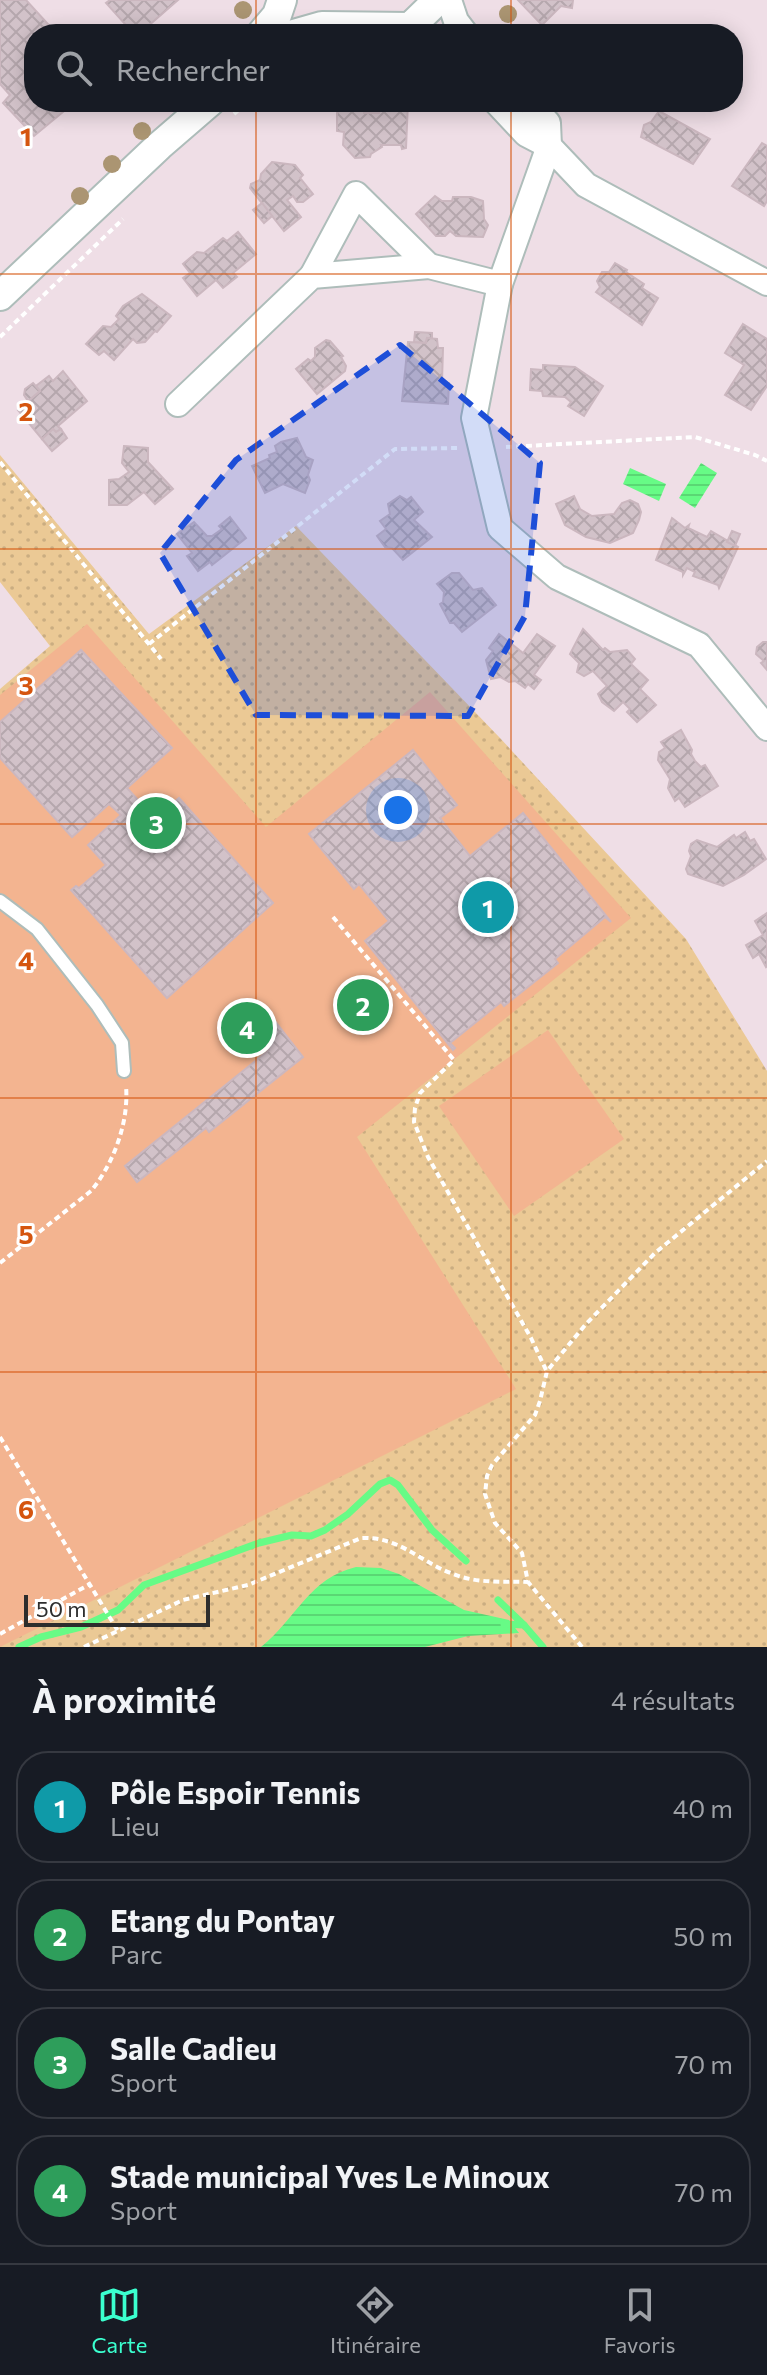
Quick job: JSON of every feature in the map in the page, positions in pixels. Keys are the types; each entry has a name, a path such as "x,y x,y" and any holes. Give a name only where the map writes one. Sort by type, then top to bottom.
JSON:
{"street":[{"path":"269,24 277,15 282,0"},
{"path":"298,0 320,24"},
{"path":"422,24 438,0"},
{"path":"449,0 458,24"},
{"path":"159,146 188,112"},
{"path":"0,296 198,112"},
{"path":"505,112 526,134 549,146 586,185 766,280"},
{"path":"538,112 548,123 549,146 500,284 474,418 500,528 557,577 699,645 767,728"},
{"path":"178,404 312,276 356,194 429,266"},
{"path":"312,276 429,266 500,284"}],"lane":[{"path":"0,901 37,929 97,1005 122,1043 124,1071"}],"path":[{"path":"149,644 395,449 481,448 695,437 767,461"},
{"path":"0,462 161,659"},
{"path":"333,917 454,1060 420,1093 414,1122 428,1157 547,1371"},
{"path":"0,1263 91,1191 103,1176 114,1153 127,1103 124,1071"},
{"path":"582,1647 528,1582 522,1553 495,1523 485,1486 492,1465 535,1415 547,1371 586,1324 655,1253 767,1161"},
{"path":"0,1437 118,1631"},
{"path":"84,1647 183,1600 248,1585 361,1538 378,1537 400,1544 435,1566 477,1581 528,1582"},
{"path":"0,1634 90,1584"}],"highlighted area":[{"path":"400,345 540,463 525,616 468,716 256,715 160,553 236,460"}],"shaded area":[{"path":"0,455 149,634 296,526 500,738 686,939 767,1071 767,1647 0,1647 0,689 50,646 0,582"},
{"path":"701,463 717,473 695,508 679,498"},
{"path":"630,468 666,484 659,501 623,484"},
{"path":"87,624 266,827 430,692 631,918 357,1137 516,1389 0,1647 0,695"},
{"path":"548,1030 624,1139 514,1216 439,1106"},
{"path":"356,1567 381,1568 399,1574 464,1610 509,1620 519,1633 468,1636 425,1647 261,1647 326,1580"}],"building":[{"path":"0,0 26,0 48,24 24,24 24,112 63,112 34,136 3,103 10,95 0,84"},
{"path":"110,0 178,0 150,24 125,24 106,3"},
{"path":"518,0 573,0 572,8 561,6 541,24"},
{"path":"408,112 406,148 381,145 370,157 355,158 343,145 344,132 337,131 337,113"},
{"path":"661,112 710,139 693,164 641,137 644,125"},
{"path":"762,143 767,146 767,201 764,206 732,186"},
{"path":"272,162 295,165 303,175 300,178 313,194 303,202 297,202 293,196 287,200 301,217 284,231 250,188 251,184 260,180 261,174"},
{"path":"435,196 442,201 452,201 453,197 471,197 483,201 484,219 488,225 483,237 456,236 450,231 445,236 436,236 416,214"},
{"path":"262,203 272,216 264,223 253,210"},
{"path":"238,232 256,254 233,273 237,277 223,288 216,280 197,296 183,278 190,273 183,264 197,252 204,253 223,238 227,241"},
{"path":"615,263 658,298 642,325 596,292 602,272 609,272"},
{"path":"142,294 171,316 157,332 145,342 137,343 133,339 114,360 104,351 99,355 86,344 103,326 111,327 119,319 116,316 123,306"},
{"path":"743,324 767,339 767,386 751,410 725,395 744,365 725,353"},
{"path":"415,332 432,333 432,339 427,338 426,343 414,342"},
{"path":"427,338 437,339 438,348 443,348 442,382 449,383 448,404 402,401 408,342 426,343"},
{"path":"326,340 343,356 346,366 345,371 317,394 296,369 308,359 311,361 315,357 315,348"},
{"path":"543,365 575,367 603,386 584,416 568,406 571,402 565,397 543,396 542,391 530,390 531,369 543,370"},
{"path":"63,371 87,401 58,426 61,429 56,432 53,429 42,439 18,410 40,391 36,386 49,376 53,381"},
{"path":"33,383 40,391 28,401 24,395 25,389"},
{"path":"53,429 56,432 61,429 67,438 52,451 42,439"},
{"path":"297,438 306,457 313,460 305,493 283,484 265,493 252,466 270,458 269,455 277,452 275,446 281,442"},
{"path":"124,446 148,448 148,462 173,489 155,504 144,492 127,505 109,505 109,480 119,479 129,472 122,463"},
{"path":"400,496 407,500 411,497 423,512 414,520 432,537 403,560 392,548 385,547 377,536 386,529 380,521 390,514 388,504"},
{"path":"574,496 580,509 592,516 614,514 622,503 630,500 638,504 641,512 633,533 610,543 586,537 565,525 556,504"},
{"path":"230,517 246,538 212,565 210,562 198,571 187,556 192,553 177,534 194,522 207,536 212,536 222,529 219,526"},
{"path":"672,518 685,528 689,525 688,528 707,537 711,531 738,547 719,588 693,576 695,572 687,568 683,575 683,572 656,560"},
{"path":"732,531 740,534 735,546 727,542"},
{"path":"452,573 459,573 473,590 482,588 496,605 462,632 450,623 440,604 444,592 437,584"},
{"path":"583,629 603,650 627,650 635,659 631,664 648,680 640,689 656,705 637,722 627,712 630,709 623,702 614,711 602,702 598,694 607,686 593,671 584,676 577,672 579,663 570,654"},
{"path":"499,634 523,653 537,634 555,646 534,675 541,680 534,689 528,684 525,688 500,677 491,679 486,660 493,651 489,648"},
{"path":"767,642 767,670 761,663 764,661 756,654 757,647"},
{"path":"81,650 172,748 127,788 148,811 153,808 160,815 179,798 273,903 167,998 71,890 76,886 79,888 106,865 88,845 121,815 109,804 72,837 0,758 0,722"},
{"path":"681,730 695,761 701,767 705,765 718,786 685,807 679,798 675,801 668,788 670,779 658,760 659,752 665,748 661,742"},
{"path":"413,750 457,805 440,818 470,856 523,813 611,922 605,917 555,959 558,963 504,1006 501,1002 450,1043 455,1048 453,1050 365,941 389,921 359,884 354,889 309,834"},
{"path":"745,832 750,841 754,839 766,859 723,886 688,874 686,869 691,844 697,840 717,847 734,835 736,838"},
{"path":"767,913 766,967 759,954 753,958 746,945 763,935 755,921"},
{"path":"267,1011 303,1057 209,1132 206,1128 137,1182 125,1166 269,1050 249,1024"}],"waterway":[{"path":"19,1647 41,1637 81,1627 118,1610 144,1585 259,1543 292,1535 311,1536 325,1530 348,1514 380,1484 390,1480 398,1485 432,1530 466,1561"},
{"path":"498,1600 524,1625"},
{"path":"504,1624 524,1625 543,1647"}],"place":[{"name":"Salle Cadieu","path":"156,823"},
{"name":"Pôle Espoir Tennis","path":"488,907"},
{"name":"Etang du Pontay","path":"363,1005"},
{"name":"Stade municipal Yves Le Minoux","path":"247,1028"}]}
